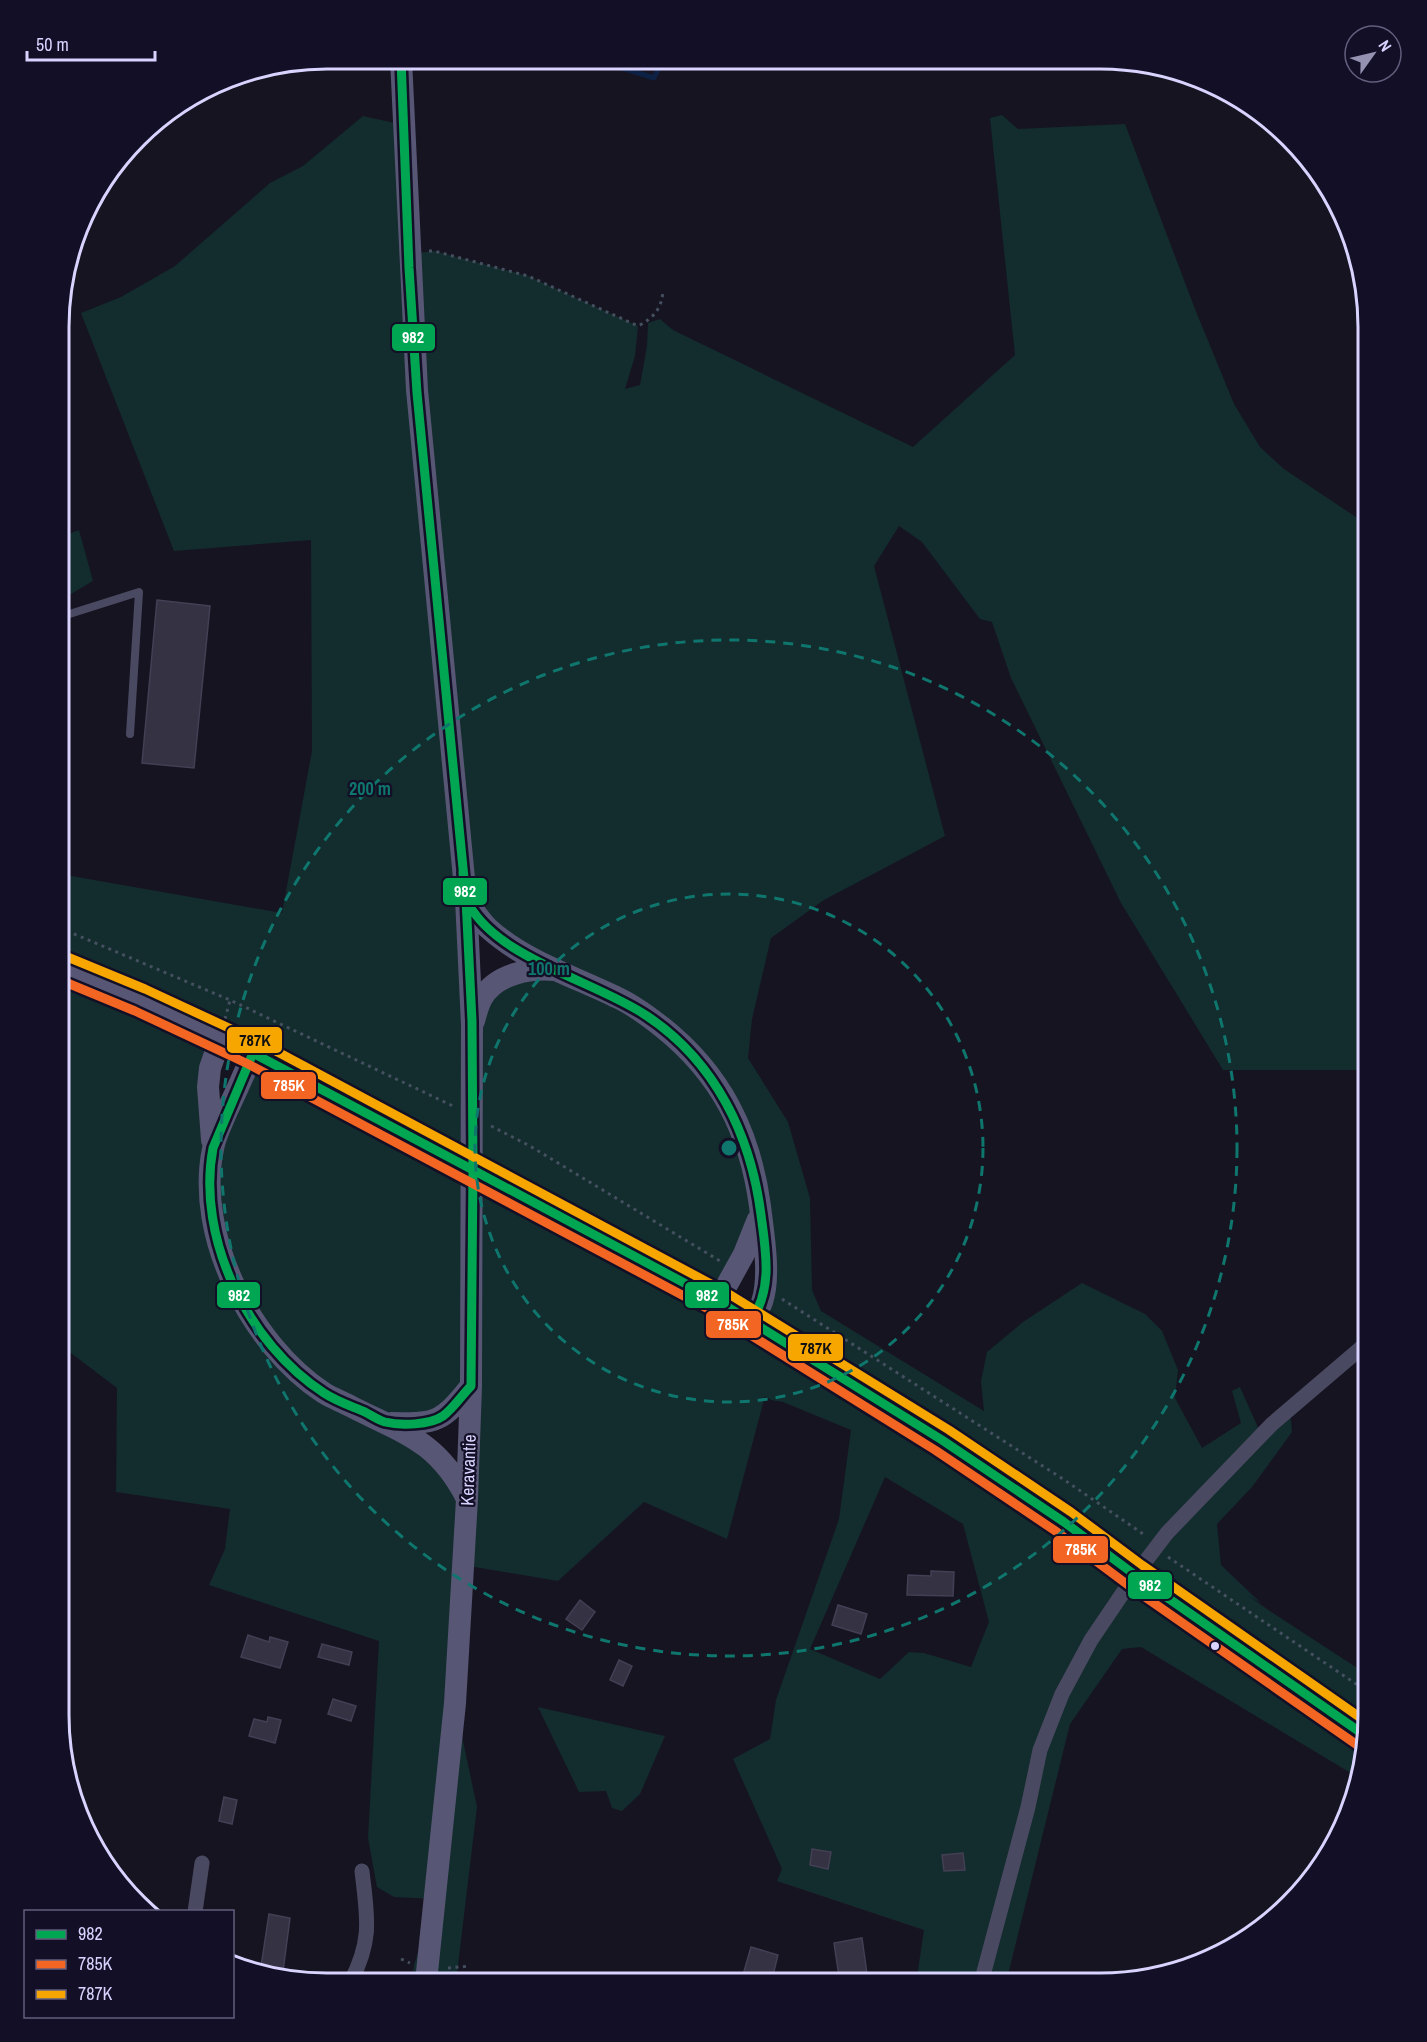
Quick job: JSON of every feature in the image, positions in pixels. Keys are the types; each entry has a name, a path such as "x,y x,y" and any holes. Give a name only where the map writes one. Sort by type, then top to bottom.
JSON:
{"main road":[{"name":"Keravantie","path":"401,69 417,390 466,898 472,1025 471,1386 467,1499 455,1703 427,1973"},
{"path":"466,898 488,927 537,961 619,998 648,1016 696,1057 717,1084 736,1116 748,1149 757,1185 765,1273 762,1302 751,1321"},
{"path":"472,1025 482,997 501,980 519,972 539,969 559,971"},
{"path":"69,971 140,1000 253,1053 718,1301 942,1440 1064,1522 1135,1575 1357,1730"},
{"path":"213,1148 208,1087 210,1068 221,1037"},
{"path":"253,1053 213,1148 210,1164 211,1207 219,1246 234,1288 260,1332 293,1368 324,1393 410,1435 430,1449 449,1468 467,1499"},
{"path":"718,1301 752,1238 760,1210"},
{"path":"385,1422 424,1424 443,1416 471,1386"}],"street":[{"path":"984,1973 1028,1807 1040,1750 1062,1694 1091,1640 1167,1533 1272,1424 1358,1351"},
{"path":"195,1910 202,1863"},
{"path":"355,1973 368,1932 362,1871"}],"lane":[{"path":"69,614 139,592 130,734"}],"path":[{"path":"409,254 434,251 528,276 638,326 650,320 663,303 663,290"},
{"path":"69,932 230,1000 439,1099"},
{"path":"530,1146 722,1263"},
{"path":"775,1294 1053,1473 1144,1535"},
{"path":"1168,1557 1358,1685"}],"green space":[{"path":"1002,115 1018,129 1125,124 1195,309 1234,404 1260,447 1284,469 1358,518 1358,1070 1223,1070 1121,903 1011,678 992,622 980,619 922,542 899,526 874,566 945,836 824,900 771,938 752,1019 748,1058 788,1122 810,1198 812,1290 821,1311 984,1411 981,1381 987,1352 1023,1322 1082,1283 1145,1314 1162,1331 1178,1370 1175,1398 1202,1448 1241,1423 1232,1391 1240,1387 1260,1432 1290,1409 1292,1432 1252,1487 1217,1524 1221,1565 1261,1603 1249,1596 1358,1668 1356,1749 1351,1773 1141,1647 1122,1649 1070,1724 1008,1973 918,1973 924,1930 777,1881 782,1869 733,1759 770,1739 776,1700 839,1519 851,1430 765,1396 727,1539 644,1502 558,1581 463,1565 455,1703 477,1807 457,1973 413,1973 435,1899 394,1897 377,1887 368,1838 379,1641 209,1585 225,1549 230,1509 116,1492 117,1388 69,1352 69,876 282,913 312,751 311,540 174,551 81,313 121,297 175,266 270,183 303,166 363,116 404,125 409,254 434,251 528,276 638,326 635,356 625,389 640,385 647,346 648,323 660,319 673,330 913,447 1015,355 990,118","holes":["467,900 539,969 482,997","221,1038 253,1053 211,1130","762,1212 751,1321 718,1300","471,1387 466,1497 387,1423 455,1406","885,1477 963,1524 989,1622 971,1667 924,1653 909,1652 880,1679 810,1649"]},
{"path":"79,530 93,581 69,595 69,534"},
{"path":"538,1707 665,1736 640,1794 622,1811 612,1808 606,1791 579,1792"}],"building":[{"path":"157,600 210,606 194,768 142,763"},
{"path":"931,1571 954,1572 953,1596 907,1595 908,1575 931,1576"},
{"path":"580,1600 595,1612 582,1630 566,1619"},
{"path":"838,1605 867,1614 861,1634 832,1625"},
{"path":"248,1635 269,1642 270,1637 288,1642 280,1668 241,1657"},
{"path":"322,1644 352,1652 349,1665 318,1657"},
{"path":"619,1660 632,1666 623,1686 610,1680"},
{"path":"333,1699 356,1706 351,1721 328,1714"},
{"path":"268,1717 281,1720 275,1743 249,1736 254,1719 267,1722"},
{"path":"224,1797 237,1800 232,1824 219,1821"},
{"path":"812,1849 831,1852 828,1869 810,1865"},
{"path":"963,1853 965,1870 944,1871 942,1855"},
{"path":"269,1914 290,1918 283,1969 261,1964"},
{"path":"862,1938 867,1973 838,1973 834,1943"},
{"path":"751,1947 778,1955 774,1973 744,1973"}],"waterway":[{"path":"626,69 654,78 658,69"}],"transit line":[{"name":"982","path":"401,69 409,268 417,393 466,899 472,1021 473,1170"},
{"name":"982","path":"463,872 466,899 479,920 498,937 522,953 626,1003 647,1016 693,1055 711,1078 739,1129 749,1157 761,1215 766,1256 765,1283 763,1296 751,1321"},
{"name":"787K","path":"69,958 145,989 259,1042 724,1291 949,1430 1071,1512 1142,1565 1358,1716"},
{"name":"785K","path":"69,984 135,1011 248,1064 712,1311 935,1450 1057,1532 1128,1585 1356,1744"},
{"name":"982","path":"253,1053 473,1170 471,1386 443,1416 415,1424 385,1422 324,1393 297,1372 272,1347 251,1318 234,1286 221,1252 212,1217 210,1182 213,1148 253,1053"},
{"name":"982","path":"473,1170 718,1301 942,1440 1064,1522 1135,1575 1357,1730"}]}
